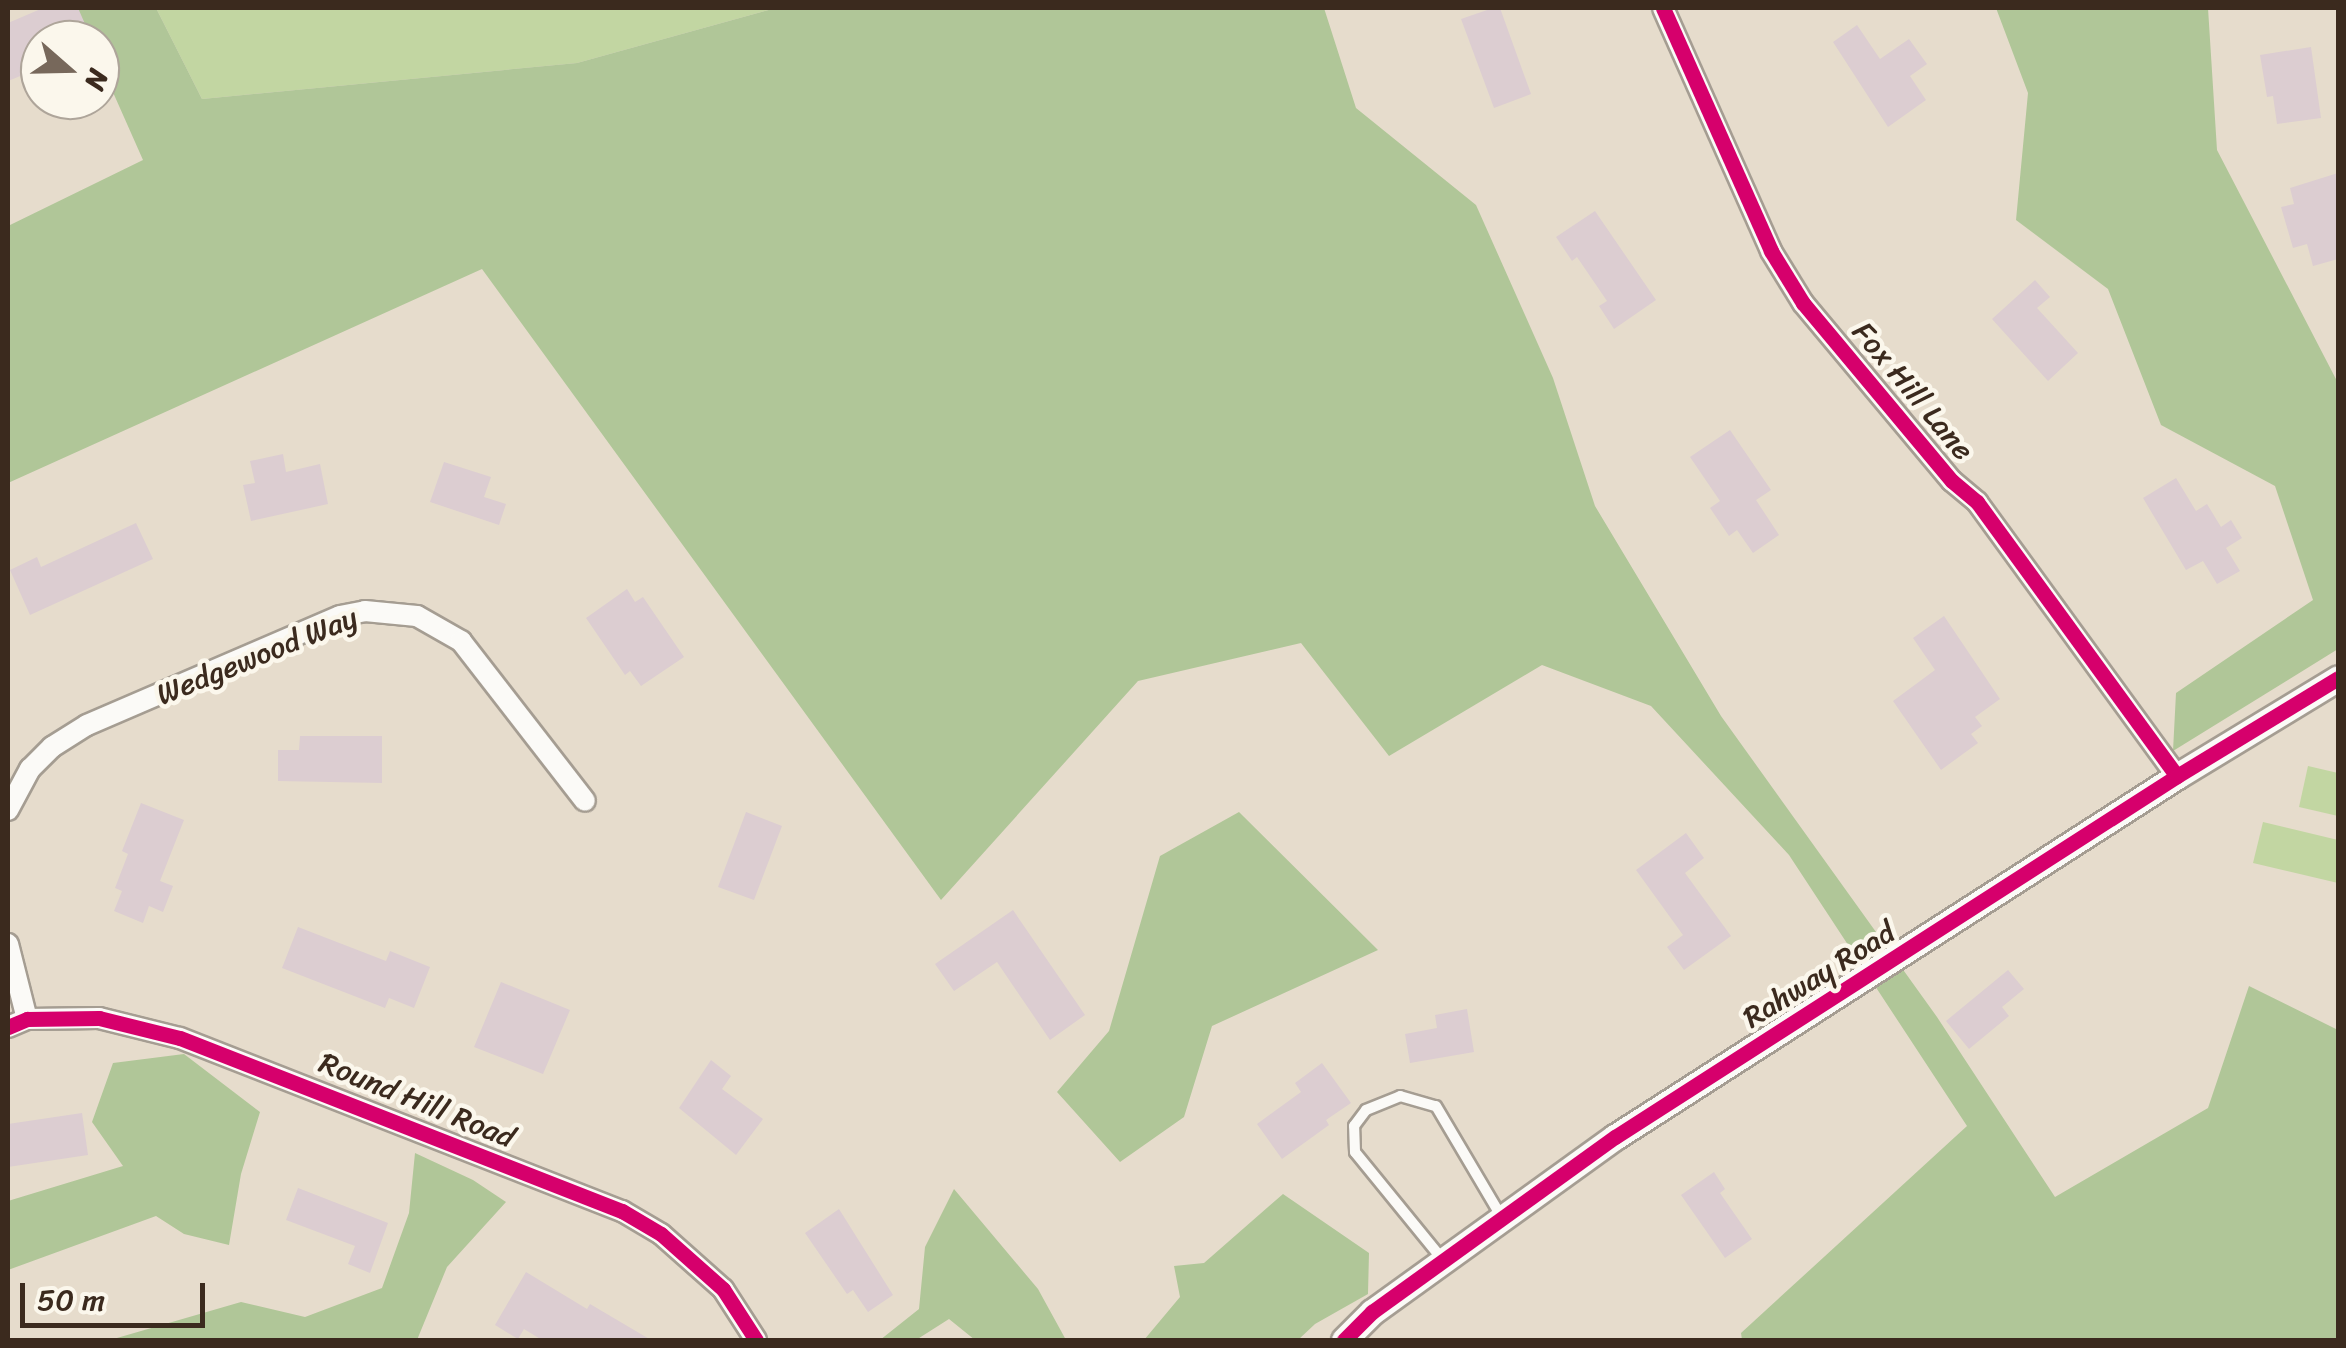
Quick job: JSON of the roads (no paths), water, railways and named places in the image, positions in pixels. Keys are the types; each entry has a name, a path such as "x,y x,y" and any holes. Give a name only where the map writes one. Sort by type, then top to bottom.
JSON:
{"street":[{"name":"Fox Hill Lane","path":"1662,8 1771,252 1803,303 1952,481 1977,502 2177,776"},
{"name":"Wedgewood Way","path":"8,810 30,769 52,747 87,725 340,616 378,610 417,616 462,641 584,800"},
{"name":"Rahway Road","path":"1344,1340 1372,1312 1615,1137 2177,776 2338,678"},
{"path":"8,944 17,1023"},
{"name":"Round Hill Road","path":"17,1023 100,1018 180,1038 622,1211 661,1234 723,1290 756,1340"}],"lane":[{"path":"1444,1261 1356,1155 1354,1126 1366,1110 1400,1096 1436,1106 1502,1218"}]}
